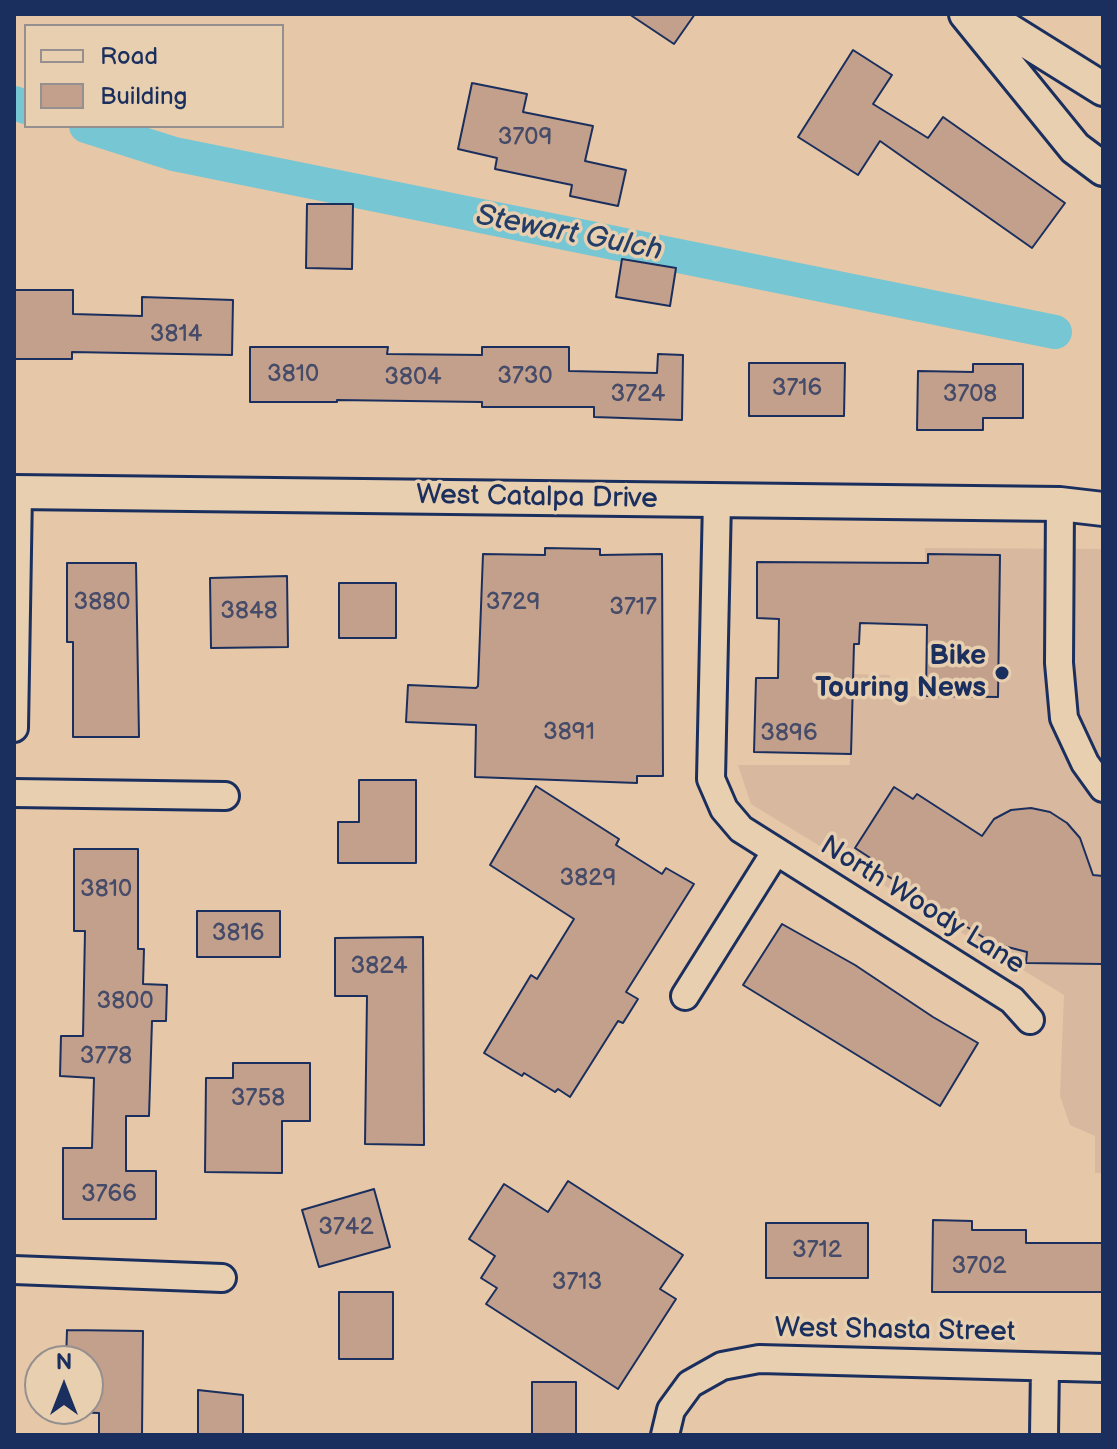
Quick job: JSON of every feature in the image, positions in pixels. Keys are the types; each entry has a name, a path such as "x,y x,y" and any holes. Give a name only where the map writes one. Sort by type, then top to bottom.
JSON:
{"street":[{"path":"968,14 1010,31 1103,89"},
{"path":"968,14 1075,148 1103,169"},
{"name":"West Catalpa Drive","path":"1060,504 1103,490"},
{"path":"14,728 16,492"},
{"name":"West Catalpa Drive","path":"16,492 1060,504 1103,509"},
{"name":"North Woody Lane","path":"717,500 711,779 724,809 741,829 1012,1000 1030,1020"},
{"path":"1060,504 1059,663 1064,718 1085,763 1103,788"},
{"path":"14,793 225,796"},
{"name":"North Woody Lane","path":"685,996 776,851"},
{"path":"14,1270 222,1278"},
{"name":"West Shasta Street","path":"665,1435 671,1410 690,1384 722,1366 759,1359 1103,1368"},
{"path":"1044,1435 1045,1367"}],"shaded area":[{"path":"925,548 1103,549 1103,1173 1095,1173 1095,1136 1070,1125 1060,1096 1064,995 751,804 738,765 850,765 849,674 890,675 890,697 928,696"}],"building":[{"path":"629,14 695,14 674,44"},
{"path":"853,50 892,75 873,104 928,138 943,117 1065,203 1032,248 880,141 858,175 798,137"},
{"path":"472,83 527,94 523,112 593,126 585,161 626,170 618,206 570,196 572,185 495,169 497,158 458,149"},
{"path":"307,204 353,204 352,269 306,268"},
{"path":"622,259 676,268 670,306 616,297"},
{"path":"14,290 73,290 73,314 142,316 142,297 233,300 232,355 72,352 72,359 14,359"},
{"path":"250,347 388,347 387,354 482,355 482,347 569,347 569,371 657,373 658,354 683,355 682,420 594,417 594,407 482,407 482,402 250,402"},
{"path":"749,363 845,363 844,416 749,416"},
{"path":"973,364 1023,364 1023,418 983,418 983,430 917,430 918,371 973,372"},
{"path":"545,548 600,549 600,555 662,554 663,776 637,776 637,783 475,777 476,725 406,722 408,685 478,686 483,554 545,555"},
{"path":"928,554 1000,555 998,697 926,696 927,625 860,623 859,644 854,644 851,754 754,752 756,678 778,678 779,619 757,618 757,562 928,563"},
{"path":"67,563 136,563 139,737 73,737 73,642 67,642"},
{"path":"287,576 288,647 211,648 210,578"},
{"path":"339,583 396,583 396,638 339,638"},
{"path":"359,780 416,780 416,863 338,863 338,822 359,822"},
{"path":"536,786 619,839 616,845 662,874 666,868 694,884 626,992 638,999 623,1023 618,1021 570,1097 558,1089 555,1092 524,1073 522,1076 484,1053 531,975 537,979 574,919 490,865"},
{"path":"894,787 913,799 917,794 982,836 994,819 1011,810 1031,808 1050,812 1067,823 1080,838 1093,875 1103,876 1103,964 1026,963 1027,952 992,943 872,866 875,861 855,848"},
{"path":"74,849 138,849 138,949 144,949 143,984 167,985 166,1021 152,1021 149,1116 126,1116 126,1171 156,1171 156,1219 63,1219 63,1148 92,1148 94,1078 60,1076 61,1036 83,1036 85,931 74,931"},
{"path":"197,911 280,911 280,957 197,957"},
{"path":"782,924 855,965 978,1043 940,1106 743,985"},
{"path":"423,937 424,1145 365,1144 367,996 335,996 335,938"},
{"path":"233,1063 310,1063 310,1121 282,1121 282,1173 205,1172 206,1078 233,1078"},
{"path":"568,1181 683,1255 660,1289 676,1299 618,1389 486,1304 497,1288 481,1278 495,1256 469,1239 504,1184 548,1212"},
{"path":"374,1189 390,1247 319,1267 302,1210"},
{"path":"933,1220 972,1221 972,1230 1026,1230 1026,1243 1103,1243 1103,1292 932,1292"},
{"path":"766,1223 868,1223 868,1278 766,1278"},
{"path":"339,1292 393,1292 393,1359 339,1359"},
{"path":"67,1330 143,1331 142,1435 99,1435 99,1425 104,1425 104,1345 67,1345"},
{"path":"532,1382 576,1382 576,1435 532,1435"},
{"path":"198,1390 243,1395 243,1435 198,1435"}],"waterway":[{"name":"Stewart Gulch","path":"14,103 24,106"},
{"name":"Stewart Gulch","path":"92,128 174,154 1055,332"}],"place":[{"name":"Bike Touring News","path":"1002,673"}]}
